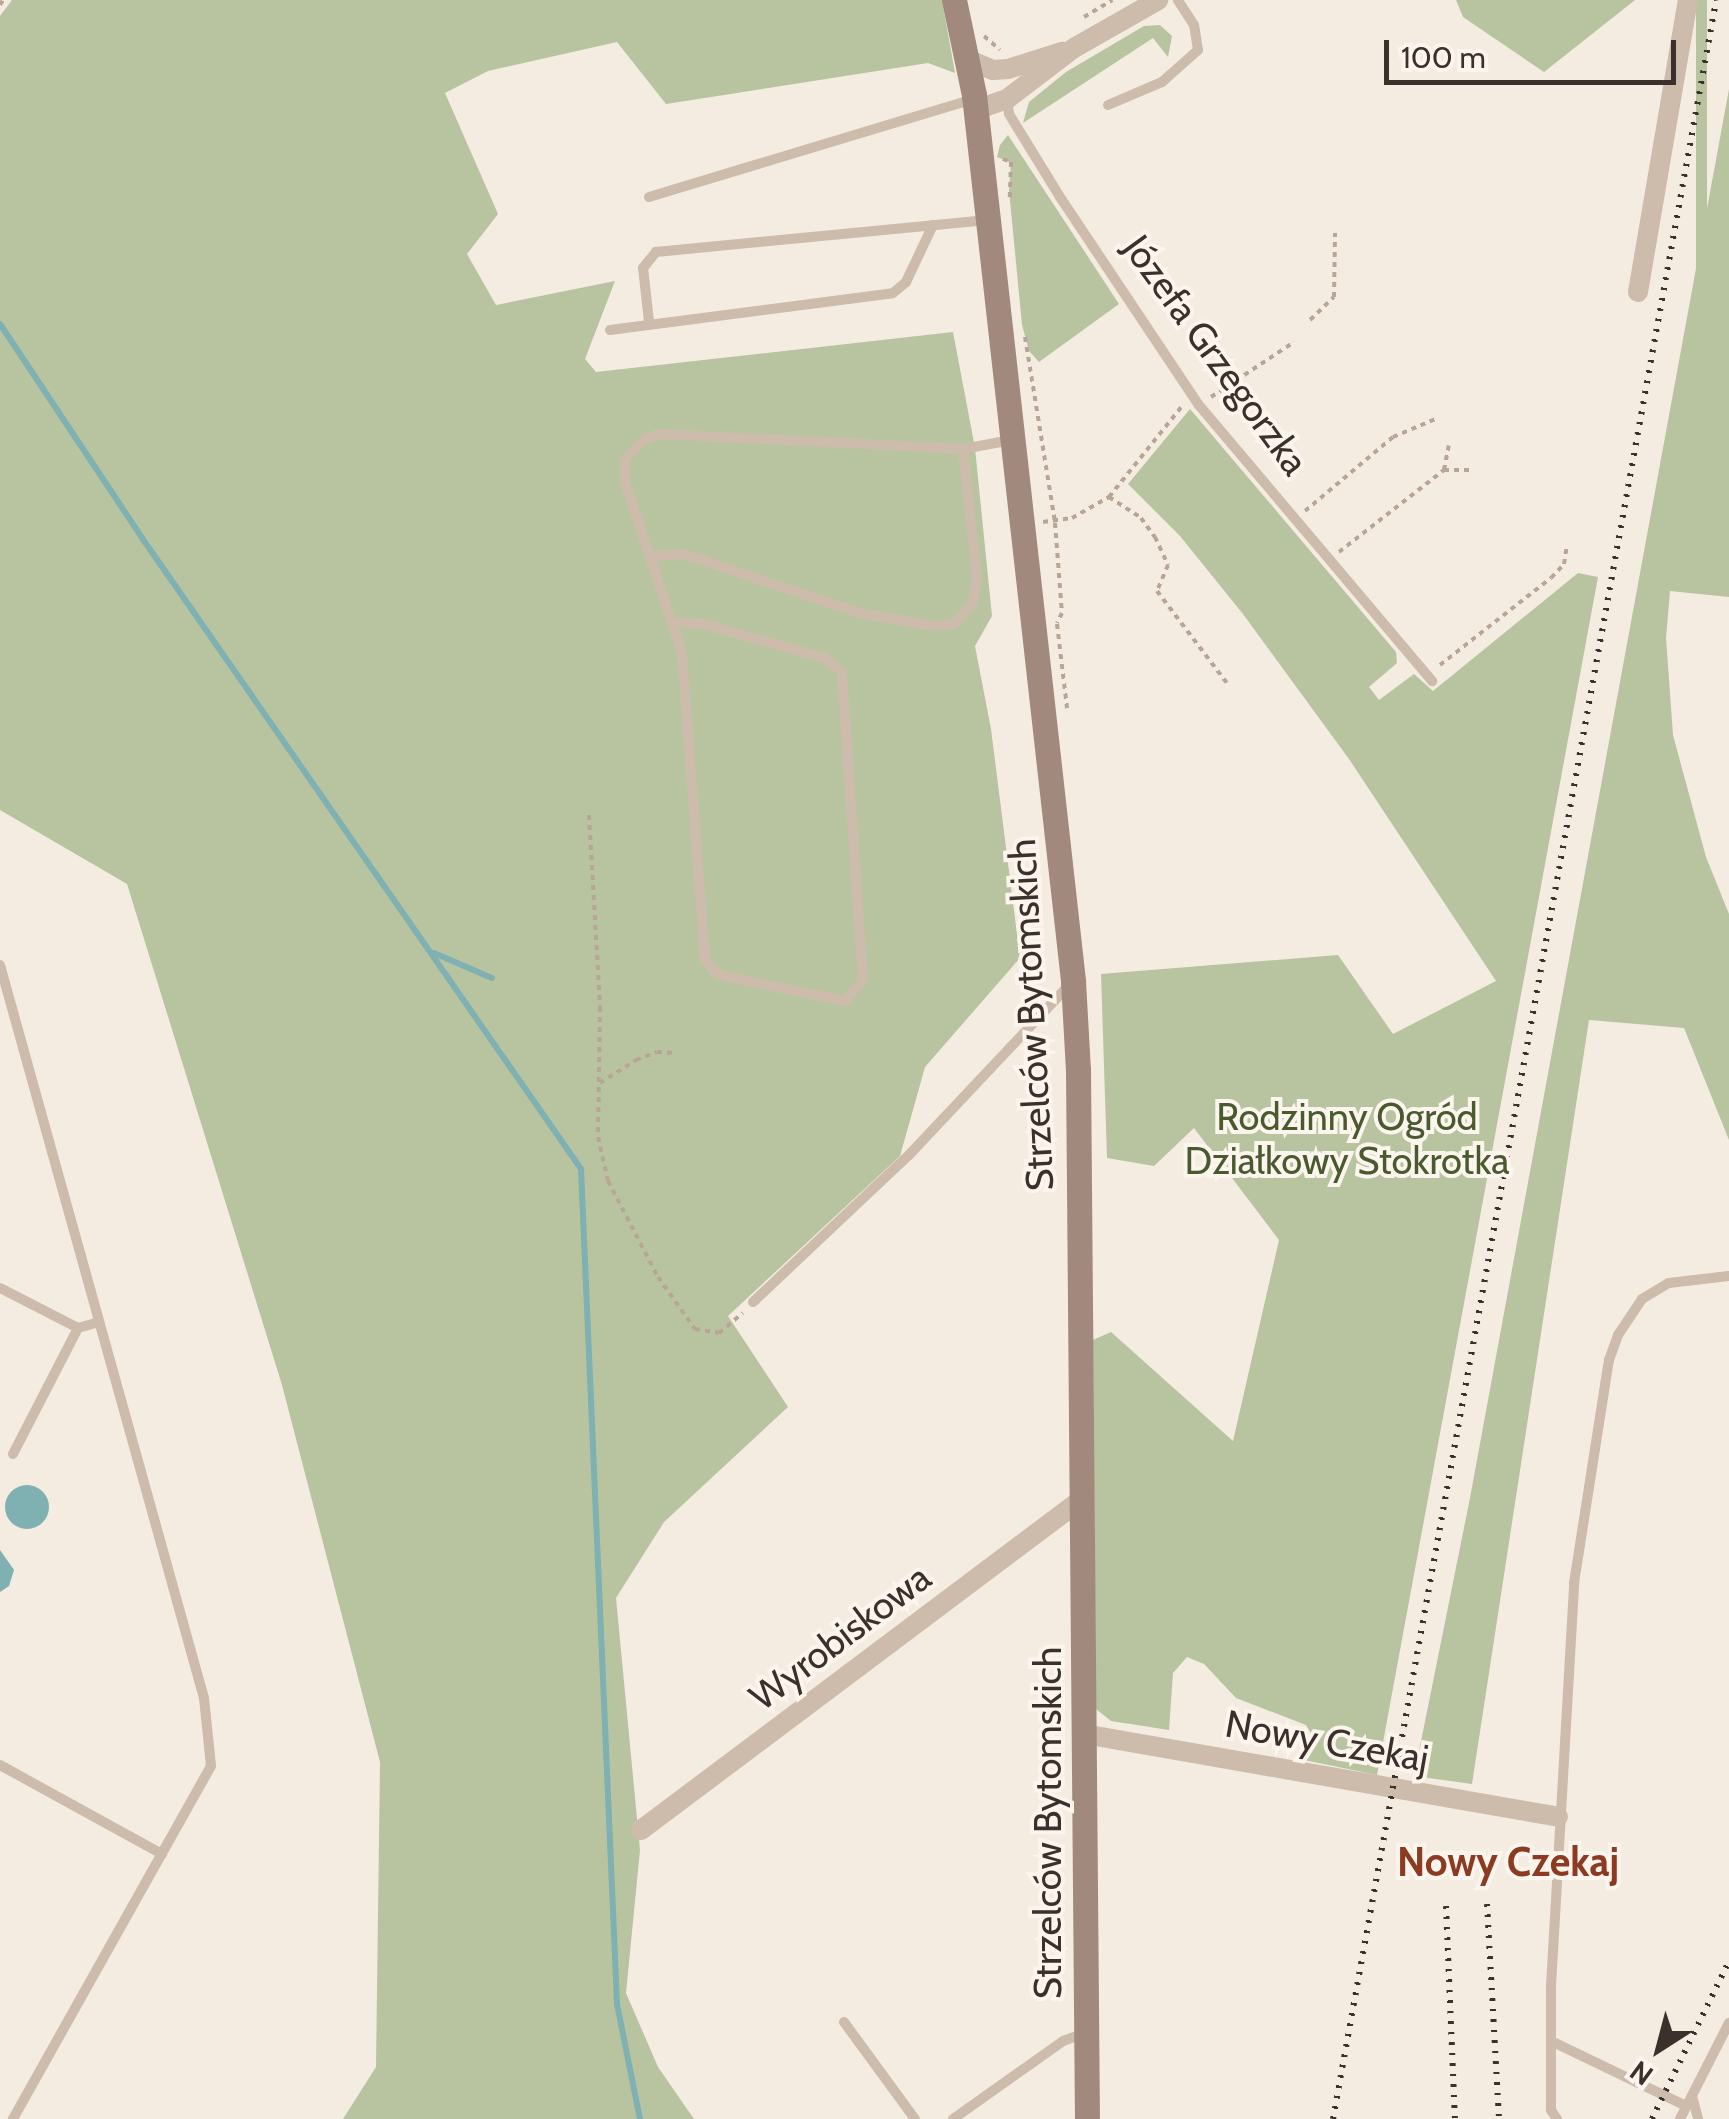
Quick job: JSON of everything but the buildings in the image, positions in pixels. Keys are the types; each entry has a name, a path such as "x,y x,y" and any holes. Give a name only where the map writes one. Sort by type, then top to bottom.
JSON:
{"street":[{"name":"Strzelców Bytomskich","path":"954,0 999,214 1013,439 1073,981 1078,1070 1087,2119"},
{"path":"974,102 1007,99 1074,48 1158,0"},
{"path":"1638,292 1688,0"},
{"path":"967,58 992,70 1004,60 1074,48"},
{"path":"974,102 1004,60"},
{"name":"Wyrobiskowa","path":"640,1830 1082,1499"},
{"name":"Nowy Czekaj","path":"1084,1734 1558,1817"}],"lane":[{"path":"1108,104 1162,82 1198,50 1194,25 1178,0"},
{"name":"Józefa Grzegorzka","path":"1007,99 1010,114 1062,200 1195,400 1430,678"},
{"path":"650,197 974,102"},
{"path":"649,322 644,268 656,252 933,225 999,214"},
{"path":"610,330 893,293 906,282 933,225"},
{"path":"674,622 703,624 825,658 842,673 863,979 846,1001 727,978 715,972 705,959 682,652 623,468 630,452 650,436 963,449 1000,446 1013,439"},
{"path":"651,556 684,554 859,613 935,626 954,624 972,604 977,578 963,449"},
{"path":"0,965 204,1698 210,1766 13,2119"},
{"path":"753,1302 909,1156 1073,981"},
{"path":"1557,2119 1551,2110 1551,2041 1558,1817 1574,1583 1609,1360 1618,1335 1642,1299 1669,1283 1729,1276"},
{"path":"0,1288 78,1328 100,1322"},
{"path":"13,1454 78,1328"},
{"path":"0,1765 162,1854"},
{"path":"844,2022 915,2119"},
{"path":"1680,2119 1729,2023"},
{"name":"Strzelców Bytomskich","path":"953,2119 1063,2041 1086,2033"},
{"path":"1551,2041 1689,2101 1698,2119"}],"path":[{"path":"1083,18 1112,0"},
{"path":"982,34 1004,60"},
{"path":"997,158 1012,162 999,214"},
{"path":"1310,320 1334,297 1335,234"},
{"path":"1022,325 1055,523 1062,613 1057,623"},
{"path":"1023,521 1055,523 1092,510 1109,497 1195,400 1294,342"},
{"path":"1294,520 1393,437 1438,418"},
{"path":"1444,470 1449,445"},
{"path":"1328,560 1444,470 1470,470"},
{"path":"1109,497 1140,518 1155,538 1168,565 1157,592 1229,686"},
{"path":"1430,678 1551,578 1564,564 1567,544"},
{"path":"590,815 600,1083 598,1137 608,1180 681,1315 695,1329 719,1333 753,1302"},
{"path":"600,1083 636,1060 657,1052 672,1053"}],"green space":[{"path":"12,0 942,0 955,73 928,63 666,104 617,42 488,71 445,93 498,214 467,254 496,305 615,281 585,359 596,372 953,332 975,448 992,616 975,646 991,729 1020,958 925,1067 900,1156 728,1316 788,1407 664,1522 616,1598 640,1850 626,1993 658,2067 694,2119 343,2119 376,2067 380,1762 282,1385 127,884 0,810 0,16"},
{"path":"1456,0 1635,0 1544,72 1463,17"},
{"path":"1696,0 1707,0 1707,302 1696,302"},
{"path":"1160,25 1172,36 1168,57 1153,38 1023,123 1029,102 1066,72 1144,26"},
{"path":"1729,89 1729,597 1670,591 1666,638 1673,735 1706,857 1729,914 1729,1140 1684,1028 1589,1020 1472,1784 1414,1776 1470,1498"},
{"path":"1008,135 1119,304 1039,362 1029,351 1022,325 1009,190 1011,163 997,157"},
{"name":"Rodzinny Ogród Działkowy Stokrotka","path":"1190,409 1396,652 1397,663 1369,687 1379,700 1414,674 1433,691 1578,573 1598,577 1377,1775 1304,1760 1313,1737 1306,1725 1236,1698 1204,1664 1187,1657 1173,1673 1169,1730 1111,1721 1096,1709 1093,1340 1111,1332 1233,1441 1279,1240 1194,1128 1154,1166 1107,1158 1101,974 1338,955 1393,1034 1496,981 1349,759 1243,614 1180,536 1128,484"}],"water":[{"path":"27,1485 43,1491 49,1507 43,1523 27,1529 11,1523 5,1507 11,1491"},
{"path":"0,1550 14,1570 9,1586 0,1592"}],"waterway":[{"path":"0,324 142,538 581,1169 617,2004 640,2119"},
{"path":"434,953 492,978"}],"railway":[{"path":"1333,2119 1716,0"},
{"path":"1487,1904 1499,2119"},
{"path":"1446,1906 1455,2119"},
{"path":"1652,2119 1729,1961"}],"district":[{"name":"Nowy Czekaj","path":"1508,1862"}]}
